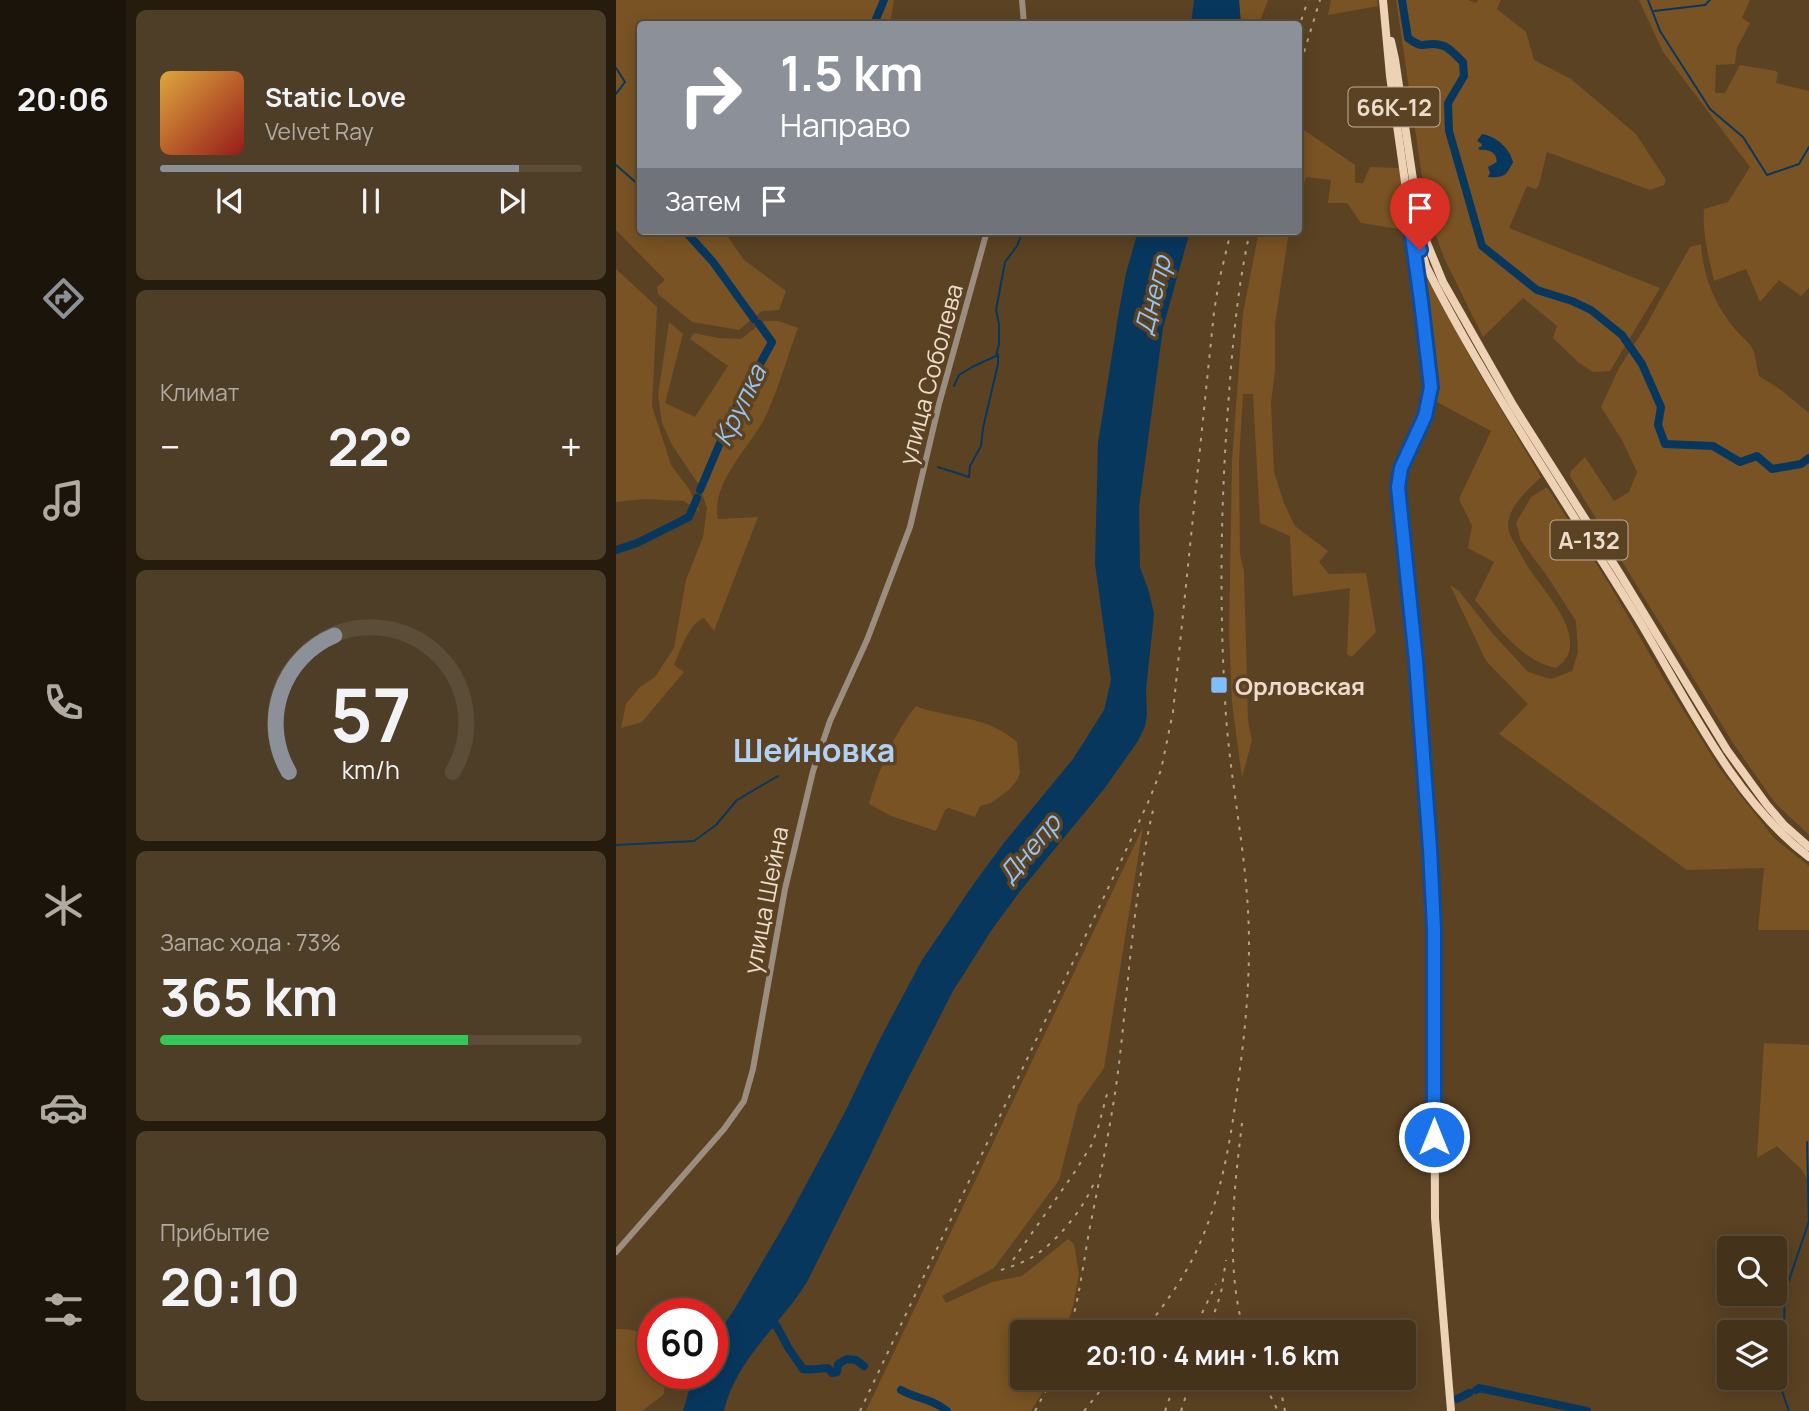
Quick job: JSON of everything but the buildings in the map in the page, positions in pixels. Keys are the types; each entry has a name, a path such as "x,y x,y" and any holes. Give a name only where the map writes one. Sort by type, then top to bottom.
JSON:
{"main road":[{"path":"1383,0 1385,14"},
{"name":"66К-12","path":"1385,14 1390,76 1431,387 1425,416 1401,468 1398,487 1416,661 1430,849 1434,929 1435,1219 1451,1411"},
{"name":"А-132","path":"1385,14 1395,59 1417,205 1427,243 1443,282 1513,405 1620,574 1727,751 1767,805 1789,830 1809,847"},
{"name":"А-132","path":"1407,200 1426,266 1505,408 1733,776 1778,829 1809,857"}],"street":[{"path":"1022,0 1024,21"},
{"name":"улица Соболева","path":"910,527 939,404 986,235"},
{"name":"улица Шейна","path":"616,1252 724,1129 744,1101 753,1069 785,889 813,771 830,721 867,640 910,527"}],"shaded area":[{"path":"616,0 894,0 890,21 637,21 637,235 727,235 744,260 786,291 779,310 762,311 739,330 692,322 658,294 657,287 665,280 616,230"},
{"path":"1239,0 1268,0 1260,21 1241,21"},
{"path":"1331,0 1377,0 1378,6 1328,15"},
{"path":"1396,0 1468,0 1476,3 1478,0 1501,0 1497,9 1526,32 1534,60 1571,79 1636,134 1666,180 1664,185 1650,190 1547,152 1539,185 1536,189 1527,186 1509,228 1660,288 1610,371 1593,372 1578,362 1553,338 1557,326 1523,298 1483,337 1444,258 1427,210","holes":["1479,141 1499,141 1510,153 1513,162 1506,174 1495,177 1496,157 1491,151 1480,150 1482,146"]},
{"path":"1639,0 1750,0 1742,18 1750,23 1737,48 1735,64 1716,65 1715,93 1725,93 1740,65 1776,71 1776,83 1809,91 1809,288 1801,296 1779,280 1760,302 1746,269 1714,281 1705,236 1704,209 1728,202 1750,167 1663,52"},
{"path":"1302,129 1355,165 1355,183 1363,183 1370,167 1401,168 1406,230 1361,223 1347,203 1328,203 1331,180 1306,177 1302,190"},
{"path":"1258,235 1288,235 1275,324 1275,371 1271,402 1274,472 1295,526 1328,551 1319,562 1329,574 1366,573 1376,632 1352,657 1347,654 1350,588 1293,596 1290,536 1260,523 1253,394 1243,394 1239,461 1240,554 1244,571 1248,721 1252,740 1242,778 1232,703 1229,633 1232,461 1243,313"},
{"path":"1701,244 1711,289 1721,310 1752,347 1759,376 1809,413 1809,835 1775,803 1733,743 1570,476 1571,471 1585,457 1614,501 1629,492 1637,472 1622,440 1601,407 1619,368 1690,247"},
{"path":"1417,255 1472,361 1541,477 1515,505 1508,526 1530,570 1555,605 1569,632 1570,646 1566,658 1556,668 1543,664 1521,650 1475,600 1494,562 1468,548 1472,526 1459,499 1491,431 1433,400 1434,379"},
{"path":"616,269 657,307 652,406 671,465 689,489 700,512 684,501 644,499 616,502"},
{"path":"764,321 778,321 798,328 769,409 727,476 717,504 718,519 758,517 714,631 704,618 694,625 674,665 684,672 642,722 621,728 626,704 640,687 655,677 674,648 686,580 703,537 707,508 699,485 672,445 662,423 658,395 669,322 683,334 665,403 695,417 728,366 690,339 694,333 741,339"},
{"path":"1547,487 1611,587 1720,769 1774,838 1809,866 1809,930 1758,930 1764,868 1687,870 1499,734 1528,704 1486,661 1450,585 1459,591 1528,672 1551,679 1572,671 1578,652 1576,621 1521,541 1516,523 1531,497"},
{"path":"916,706 980,722 1005,733 1017,742 1020,773 1010,789 991,803 980,806 975,817 949,808 945,810 936,831 891,816 869,804 888,753"},
{"path":"1143,827 1104,1068 1078,1105 1059,1180 994,1268 942,1296 946,1303 992,1282 1022,1276 1068,1239 1074,1244 1079,1274 1069,1320 1010,1320 1010,1390 1044,1390 1031,1411 866,1411"},
{"path":"1764,1043 1809,1045 1809,1183 1802,1170 1777,1146 1757,1158"},
{"path":"616,1329 629,1330 637,1332 637,1389 664,1389 664,1394 642,1411 616,1411"}],"water":[{"path":"1194,0 1239,0 1241,21 1191,21"},
{"path":"1482,134 1497,140 1511,157 1513,162 1504,175 1488,177 1488,167 1497,162 1497,159 1492,152 1478,148 1482,146 1477,141"},
{"name":"Днепр","path":"1137,235 1189,235 1163,328 1139,507 1140,567 1154,614 1145,726 1138,741 1104,789 991,931 953,991 807,1282 748,1359 724,1411 683,1411 690,1389 728,1389 728,1319 787,1220 922,960 1003,844 1073,759 1104,710 1111,680 1095,564 1098,443 1119,311"}],"waterway":[{"name":"Крупка","path":"875,21 884,0"},
{"path":"1402,0 1408,38 1421,45 1443,46 1463,62 1464,76 1448,103 1449,131 1482,246 1537,290 1591,310 1622,335 1642,364 1661,407 1658,425 1665,444 1713,446 1740,462 1757,456 1772,469 1801,464 1809,458"},
{"path":"1648,0 1660,31 1710,109 1743,137 1767,175 1799,164 1809,147"},
{"path":"1654,11 1705,5 1710,0"},
{"path":"616,68 625,82 616,94"},
{"path":"616,165 637,183"},
{"name":"Крупка","path":"689,235 713,262 754,319"},
{"path":"954,386 959,375 996,356 999,344 996,310 1005,262 1021,235"},
{"name":"Крупка","path":"700,490 731,417 772,342 759,324"},
{"path":"938,467 969,477 970,466 981,446 998,354"},
{"name":"Крупка","path":"616,550 637,543 689,517 697,498"},
{"path":"616,845 694,841 716,825 737,800 778,776"},
{"path":"1789,1411 1782,1391 1785,1292 1809,1221 1807,1142"},
{"path":"765,1323 776,1325 803,1369 828,1368 832,1373 837,1372 838,1364 847,1359 856,1360 864,1366"},
{"path":"1476,1390 1479,1388 1587,1411"},
{"path":"901,1390 947,1411"},
{"path":"1457,1399 1469,1393"}],"railway":[{"path":"1301,21 1308,0"},
{"path":"1302,59 1320,0"},
{"path":"860,1411 1121,861 1161,770 1173,712 1214,312 1230,235"},
{"path":"1152,1320 1184,1274 1210,1217 1230,1137 1244,1031 1249,964 1248,919 1245,871 1227,724 1223,661 1222,546 1232,353 1249,235"},
{"path":"1072,1320 1113,1106 1137,902 1154,806"},
{"path":"1013,1260 1091,1146 1107,1094"},
{"path":"1241,1320 1235,1280 1233,1228 1242,1123"},
{"path":"1001,1270 1032,1257 1054,1240 1077,1213 1094,1183"},
{"path":"1212,1320 1221,1293 1226,1260"},
{"path":"1199,1320 1216,1284"},
{"path":"1035,1411 1046,1390"},
{"path":"1084,1411 1101,1390"},
{"path":"1165,1411 1172,1390"},
{"path":"1181,1411 1188,1390"},
{"path":"1268,1390 1278,1411"},
{"path":"1281,1390 1285,1411"}],"place":[{"name":"Орловская","path":"1219,685"}],"district":[{"name":"Шейновка","path":"814,750"}],"route":[{"path":"1420,250 1407,200 1431,387 1425,416 1401,468 1398,487 1416,661 1430,849 1434,929 1434,1137"}]}
